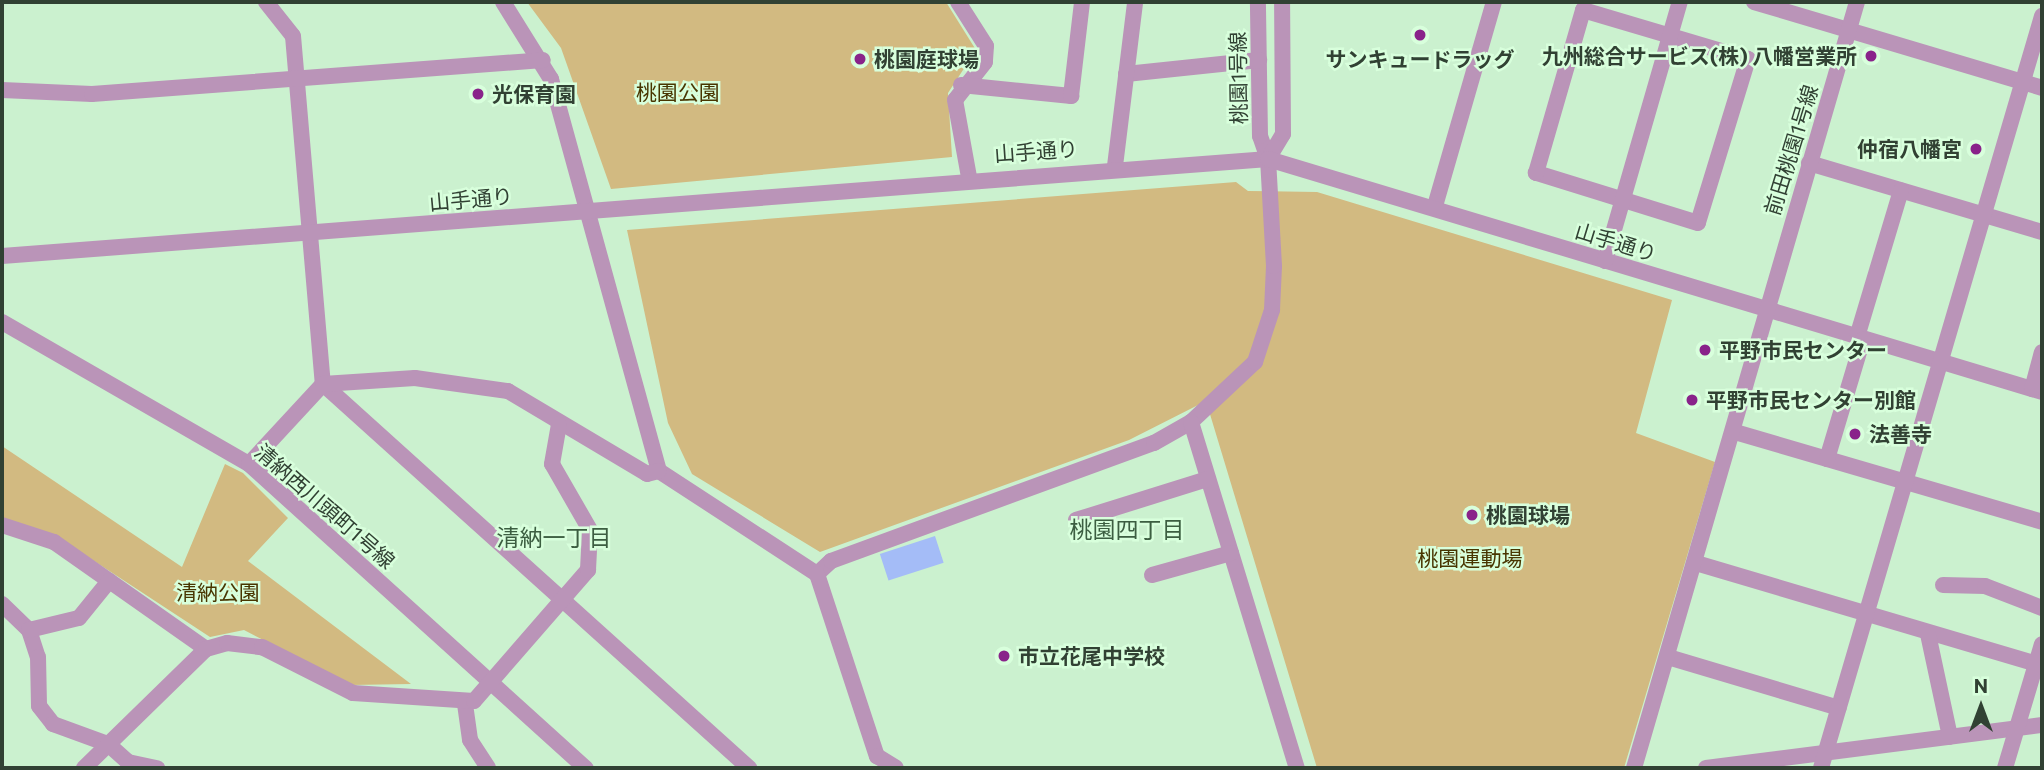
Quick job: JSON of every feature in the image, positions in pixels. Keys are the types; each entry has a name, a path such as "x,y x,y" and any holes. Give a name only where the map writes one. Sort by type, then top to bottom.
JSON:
{"street":[{"path":"266,2 293,36 323,384 749,768"},
{"path":"503,2 543,60 659,471 817,574 877,756 896,768"},
{"path":"958,2 986,46 985,62 961,85 956,119 969,177"},
{"path":"961,85 1071,96 1082,2"},
{"path":"1115,166 1135,2"},
{"name":"桃園1号線","path":"817,574 831,561 1154,443 1191,422 1235,387 1266,336 1274,266 1268,159 1260,136 1258,2"},
{"path":"1268,159 1283,134 1282,2"},
{"path":"1435,206 1494,2"},
{"path":"1605,261 1680,2"},
{"name":"前田桃園1号線","path":"1634,768 1735,432 1767,311 1857,2"},
{"path":"1762,3 2042,88"},
{"path":"1583,10 1748,59 1698,223 1622,200 1536,173 1583,10"},
{"path":"1823,761 1943,363 2042,16"},
{"path":"2,90 92,94 543,60"},
{"path":"1126,74 1259,60"},
{"name":"山手通り","path":"2,256 969,177 1115,166 1268,159 1435,206 1767,311 2037,390"},
{"path":"1809,163 2042,232"},
{"path":"1827,458 1901,190"},
{"name":"清納西川頭町1号線","path":"2,322 249,464 586,768"},
{"path":"2037,390 2042,352"},
{"path":"249,464 323,384 415,379 485,384 647,474 659,471"},
{"path":"1191,422 1297,768"},
{"path":"85,768 206,649 243,640 353,693 465,704 491,682 563,603 588,570 593,548 590,530 552,464 559,425"},
{"path":"1735,432 2042,522"},
{"path":"1076,520 1208,479"},
{"path":"2,524 54,542 206,649"},
{"path":"1152,575 1231,553"},
{"path":"1696,563 2036,664"},
{"path":"29,629 79,618 109,581"},
{"path":"1943,585 1985,586 2042,608"},
{"path":"2,604 29,629 38,657 39,706 52,724 108,744 128,762 157,768"},
{"path":"1928,634 1950,737"},
{"path":"2005,768 2042,644"},
{"path":"1668,657 1839,708"},
{"path":"465,704 470,740 488,768"},
{"path":"1706,768 1823,761 1950,737 2042,725"},
{"path":"108,744 116,768"}],"green space":[{"name":"桃園公園","path":"527,2 946,2 976,50 948,93 952,157 611,189 561,48"},
{"name":"桃園運動場","path":"1236,182 1248,191 1317,192 1672,300 1636,433 1715,462 1624,768 1317,768 1206,401 1129,440 820,552 692,474 668,423 627,230"},
{"name":"清納公園","path":"2,446 182,567 225,464 243,473 288,518 248,561 411,684 351,685 244,630 210,637 56,536 2,519"}],"water":[{"path":"935,536 944,563 888,581 880,554"}],"place":[{"name":"サンキュードラッグ","path":"1420,35"},
{"name":"九州総合サービス(株) 八幡営業所","path":"1871,56"},
{"name":"桃園庭球場","path":"860,59"},
{"name":"光保育園","path":"478,94"},
{"name":"仲宿八幡宮","path":"1976,149"},
{"name":"平野市民センター","path":"1705,350"},
{"name":"平野市民センター別館","path":"1692,400"},
{"name":"法善寺","path":"1855,434"},
{"name":"桃園球場","path":"1472,515"},
{"name":"市立花尾中学校","path":"1004,656"}],"district":[{"name":"桃園四丁目","path":"1127,529"},
{"name":"清納一丁目","path":"554,537"}]}
